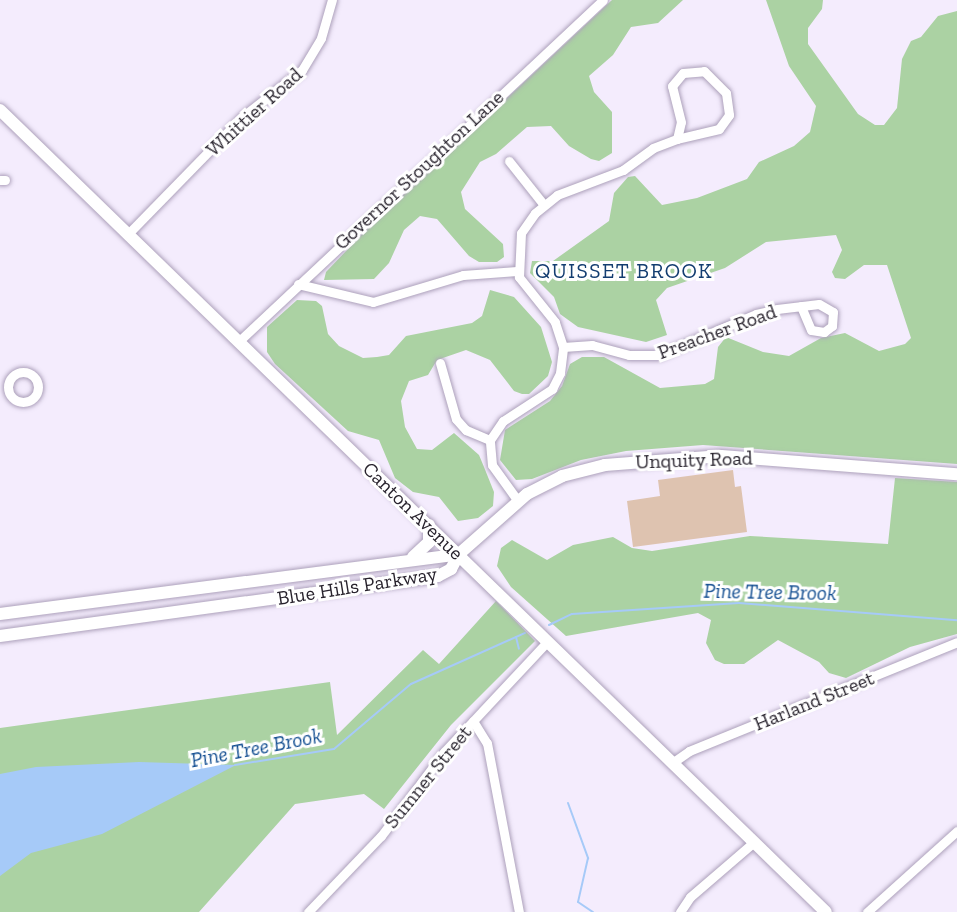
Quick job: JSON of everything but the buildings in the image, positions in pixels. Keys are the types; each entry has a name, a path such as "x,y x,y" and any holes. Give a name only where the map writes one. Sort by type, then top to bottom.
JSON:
{"main road":[{"name":"Canton Avenue","path":"0,110 826,912"},
{"name":"Unquity Road","path":"459,554 518,501 579,471 680,457 957,474"},
{"path":"423,579 426,564 413,557 429,542 429,525"},
{"name":"Blue Hills Parkway","path":"5,613 413,557 459,554"},
{"name":"Blue Hills Parkway","path":"0,636 423,579 451,569 459,554"},
{"path":"5,613 14,634"}],"street":[{"name":"Whittier Road","path":"127,235 242,117 302,70 321,38 332,0"},
{"name":"Governor Stoughton Lane","path":"238,342 603,0"},
{"path":"518,501 492,465 490,440 503,421 552,389 560,373 563,347 555,321 526,288 518,271 521,233 544,205 677,139 719,129 729,115 726,93 704,71 687,71 672,86 681,122 677,139"},
{"path":"509,162 544,205"},
{"path":"298,284 373,302 463,275 518,271"},
{"name":"Preacher Road","path":"563,347 592,345 629,355 659,356 756,314 801,306"},
{"path":"440,363 456,419 466,430 490,440"},
{"name":"Sumner Street","path":"308,912 381,836 429,770 548,641"},
{"name":"Harland Street","path":"672,763 689,751 957,642"},
{"path":"473,721 489,749 519,912"},
{"path":"867,912 957,831"},
{"path":"680,912 690,897 754,842"}],"green space":[{"path":"612,0 683,0 658,23 631,27 613,55 589,76 594,92 612,112 612,153 599,161 591,159 569,146 551,126 527,127 496,154 480,162 461,192 465,209 503,244 504,257 497,262 479,262 469,256 437,219 420,216 404,230 389,263 374,279 324,280 326,272 367,229"},
{"path":"766,0 823,0 822,9 808,28 808,44 858,114 875,125 884,125 897,108 902,59 911,41 921,37 938,16 957,11 957,464 703,445 626,451 581,460 532,479 516,480 500,460 505,430 550,401 562,386 570,364 582,357 604,357 660,388 705,384 714,379 718,347 726,337 763,352 789,356 821,338 845,333 879,351 905,344 911,338 887,265 864,265 845,279 835,278 832,272 842,250 836,235 766,242 725,268 667,288 656,300 667,335 646,342 578,327 560,314 554,297 530,273 532,261 553,261 609,221 614,193 628,177 635,176 662,205 697,198 747,179 759,162 794,146 810,132 816,106 789,66"},
{"path":"490,290 514,297 541,327 552,362 548,376 529,394 522,394 514,391 490,360 466,350 437,360 428,375 409,381 401,401 405,427 417,449 432,450 454,433 479,455 494,492 493,506 478,518 458,521 439,497 413,492 395,478 379,440 348,431 275,364 267,352 267,327 297,300 316,301 322,306 328,334 339,346 363,358 377,357 389,355 406,336 472,323 482,316"},
{"path":"895,478 957,482 957,634 910,647 846,678 829,673 819,662 778,640 744,664 724,664 715,660 706,643 711,620 698,613 566,636 511,587 497,566 501,548 512,540 547,560 573,545 613,537 632,548 652,551 750,536 888,544"},
{"path":"496,601 535,641 451,725 384,809 364,794 295,804 199,912 0,912 0,728 330,682 337,735 423,650 439,664"}],"water":[{"path":"139,762 236,765 102,834 31,853 0,876 0,774 36,767"}],"waterway":[{"name":"Pine Tree Brook","path":"549,625 572,614 739,603 957,620"},
{"name":"Pine Tree Brook","path":"235,765 334,749 411,684 525,633"},
{"path":"516,637 519,649"},
{"path":"568,803 588,858 578,902 593,912"}],"district":[{"name":"QUISSET BROOK","path":"624,271"}]}
